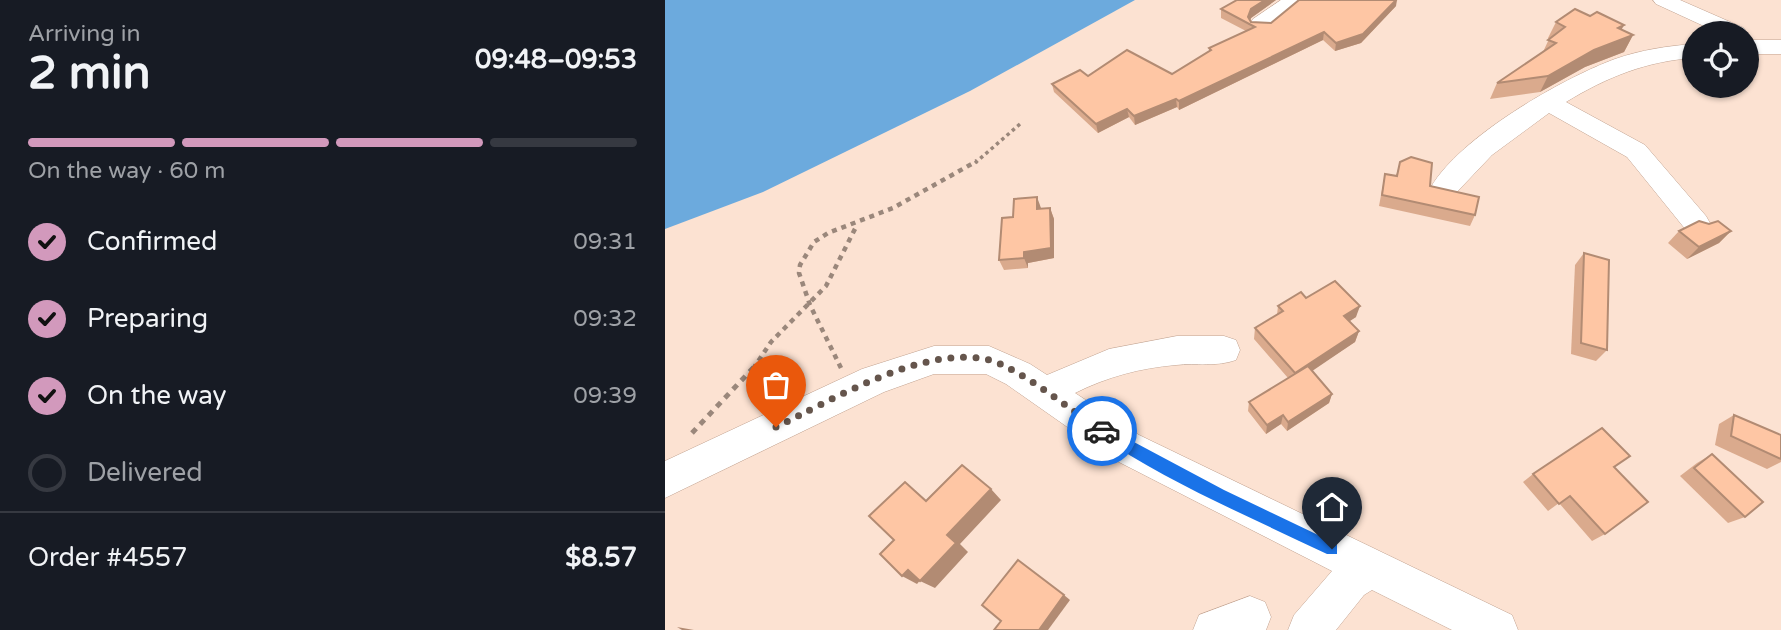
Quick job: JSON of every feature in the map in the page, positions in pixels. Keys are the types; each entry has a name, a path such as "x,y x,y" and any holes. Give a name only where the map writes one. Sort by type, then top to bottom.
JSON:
{"street":[{"path":"1261,24 1294,0"},
{"path":"1663,0 1709,21"},
{"path":"1445,187 1496,137 1548,102 1644,57 1682,52"},
{"path":"1548,102 1636,151 1696,223"},
{"path":"1045,393 1074,375 1120,360 1195,348 1224,350"},
{"path":"665,480 906,368 934,360 989,360 1018,373 1126,447 1497,630"},
{"path":"1309,630 1350,581 1370,568"}],"path":[{"path":"852,391 810,305 802,284 800,265 818,238 893,208 971,166 1020,124"},
{"path":"687,439 753,369 771,342 826,286 857,224"}],"water":[{"path":"665,0 1135,0 970,91 763,192 665,229"}],"building":[{"path":"1237,0 1265,0 1251,9 1248,17 1251,22 1271,23 1299,0 1396,0 1363,34 1336,43 1324,32 1179,101 1176,99 1134,116 1127,109 1096,124 1052,84 1080,70 1088,76 1127,50 1172,74 1211,50 1209,48 1255,27 1221,9"},
{"path":"1575,9 1590,16 1597,12 1624,25 1618,28 1633,35 1594,50 1548,76 1497,83 1556,43 1548,40 1565,27 1556,22"},
{"path":"1411,157 1432,163 1430,186 1479,197 1475,215 1382,195 1385,174 1397,176 1400,162"},
{"path":"1037,197 1037,209 1050,208 1051,248 1024,252 1024,258 999,260 1002,218 1013,217 1014,199"},
{"path":"1699,221 1709,224 1718,221 1731,231 1699,247 1679,231"},
{"path":"1584,253 1609,260 1607,350 1581,343"},
{"path":"1335,281 1360,306 1344,316 1359,331 1295,373 1255,328 1283,311 1278,306 1301,292 1306,298"},
{"path":"1308,366 1332,394 1288,422 1283,415 1267,425 1249,402"},
{"path":"1734,415 1781,435 1781,459 1731,436"},
{"path":"1602,428 1630,456 1614,467 1648,502 1605,534 1570,496 1559,504 1533,474"},
{"path":"1712,454 1763,502 1745,517 1694,468"},
{"path":"962,465 991,489 947,535 956,543 920,581 908,570 902,576 880,554 894,540 869,516 905,482 926,501"},
{"path":"1018,560 1064,595 1039,630 994,630 1001,621 982,605"}],"way so far":[{"path":"776,427 874,380 906,368 934,360 965,358 989,360 1018,373 1102,431"}],"route":[{"path":"1102,431 1126,447 1219,495 1332,549"}]}
